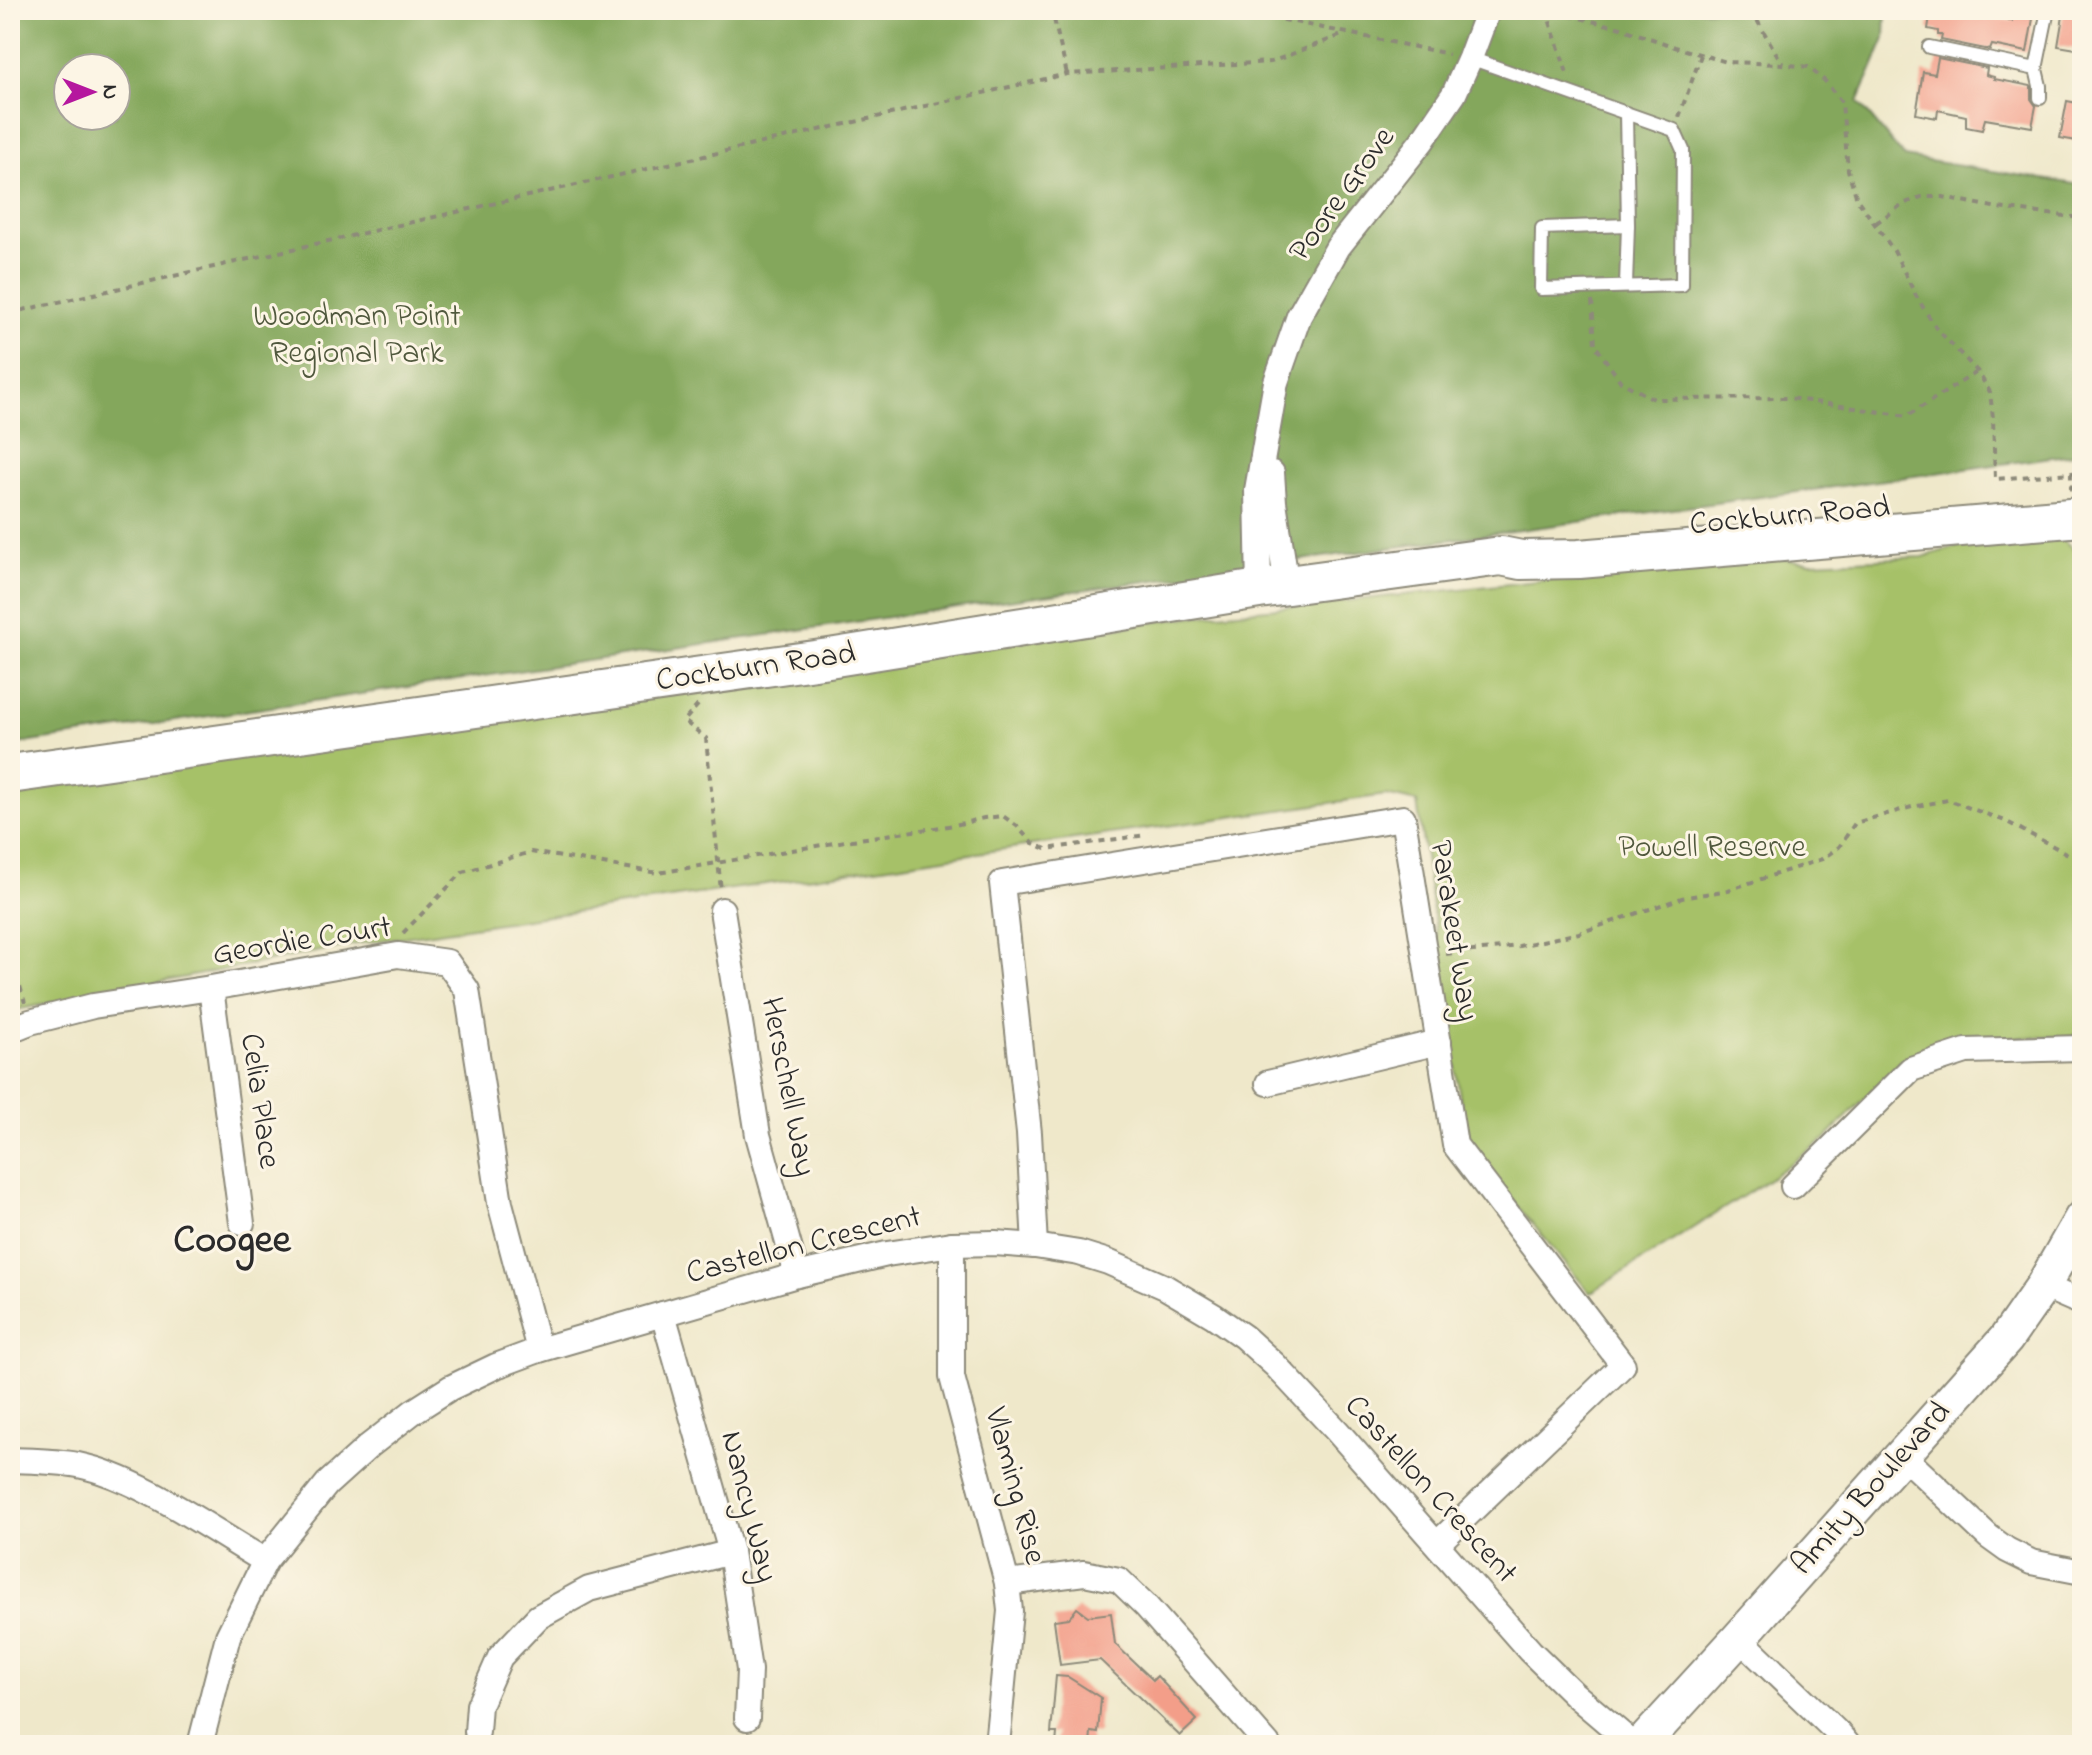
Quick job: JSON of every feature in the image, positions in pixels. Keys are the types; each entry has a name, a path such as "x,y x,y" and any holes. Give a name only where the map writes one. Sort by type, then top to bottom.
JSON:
{"main road":[{"name":"Cockburn Road","path":"10,774 944,641 1273,588 1501,556 1512,548 1529,543 2078,489"}],"street":[{"name":"Poore Grove","path":"1273,588 1274,502 1270,426 1276,382 1299,316 1338,247 1422,141 1454,94 1488,10"},
{"name":"Parakeet Way","path":"1035,1246 1029,1133 1002,883 1403,818 1455,1145 1623,1365 1437,1544"},
{"name":"Herschell Way","path":"722,910 758,1135 797,1275"},
{"name":"Geordie Court","path":"20,1026 93,1006 398,955 447,962 467,990 500,1203 539,1350"},
{"name":"Celia Place","path":"211,988 242,1223"},
{"path":"1268,1083 1439,1042"},
{"path":"1793,1186 1911,1069 1966,1051 2082,1048"},
{"name":"Amity Boulevard","path":"1641,1745 2006,1339 2043,1286 2082,1218"},
{"name":"Castellon Crescent","path":"200,1745 228,1636 265,1561 327,1484 369,1446 450,1388 539,1350 797,1275 887,1254 952,1244 995,1243 1079,1253 1108,1262 1139,1274 1202,1309 1244,1337 1326,1420 1530,1651 1634,1745"},
{"name":"Vlaming Rise","path":"952,1244 952,1377 1007,1583 1010,1611 997,1745"},
{"path":"2043,1286 2082,1303"},
{"name":"Nancy Way","path":"663,1314 731,1552 749,1670 747,1718"},
{"path":"1902,1455 1989,1537 2007,1550 2031,1562 2082,1572"},
{"path":"10,1460 80,1466 126,1481 265,1561"},
{"path":"477,1732 479,1705 500,1657 538,1617 589,1589 731,1552"},
{"path":"1007,1583 1084,1573 1119,1580 1146,1606 1268,1745"},
{"path":"1739,1638 1848,1745"}],"lane":[{"path":"2040,98 2036,69 2048,10"},
{"path":"1929,47 2036,69"},
{"path":"1470,58 1674,130 1683,150 1682,285 1541,289 1542,228 1628,225"},
{"path":"1626,113 1626,285"}],"path":[{"path":"1048,10 1053,15 1067,74"},
{"path":"1236,10 1470,58"},
{"path":"1573,93 1546,10 1621,28 1727,62 1808,67 1825,81 1842,103 1848,170 1857,199 1894,251 1936,328 1978,372 1990,392 1995,479 2078,489"},
{"path":"1751,10 1782,64"},
{"path":"10,313 1067,74 1271,62 1347,33"},
{"path":"1674,130 1701,55"},
{"path":"1876,223 1903,204 1921,197 1943,197 1998,208 2082,218"},
{"path":"1592,287 1595,345 1621,382 1654,399 1789,398 1907,416 1978,372"},
{"path":"702,700 684,721 706,738 719,864"},
{"path":"10,980 20,986 20,1026"}],"green space":[{"name":"Woodman Point Regional Park","path":"10,10 1886,10 1885,39 1858,102 1904,157 2082,185 2082,453 972,605 10,745"},
{"name":"Powell Reserve","path":"2060,537 2082,557 2082,1029 2072,1037 1966,1038 1938,1043 1902,1060 1825,1139 1759,1186 1590,1293 1467,1145 1417,802 1386,795 357,944 10,1011 10,790 1189,617 1770,557 1810,562 1923,557 1959,546"}],"building":[{"path":"1931,10 1963,10 2012,21 2014,10 2034,13 2027,52 1992,45 1990,50 1941,40 1942,35 1938,35 1938,31 1928,29"},
{"path":"2064,10 2082,10 2082,50 2058,46"},
{"path":"1938,58 1987,68 1986,75 1994,79 2031,86 2031,99 2036,106 2032,127 1985,119 1982,130 1966,127 1966,116 1938,110 1937,118 1916,114 1923,72 1935,74"},
{"path":"2067,101 2082,104 2082,142 2060,138"},
{"path":"1077,1608 1088,1616 1111,1613 1115,1644 1153,1680 1157,1676 1197,1720 1180,1736 1100,1660 1060,1665 1054,1620 1069,1618"},
{"path":"1056,1676 1068,1677 1101,1698 1098,1733 1091,1732 1090,1745 1056,1745 1057,1733 1051,1733"}],"district":[{"name":"Coogee","path":"232,1241"}]}
